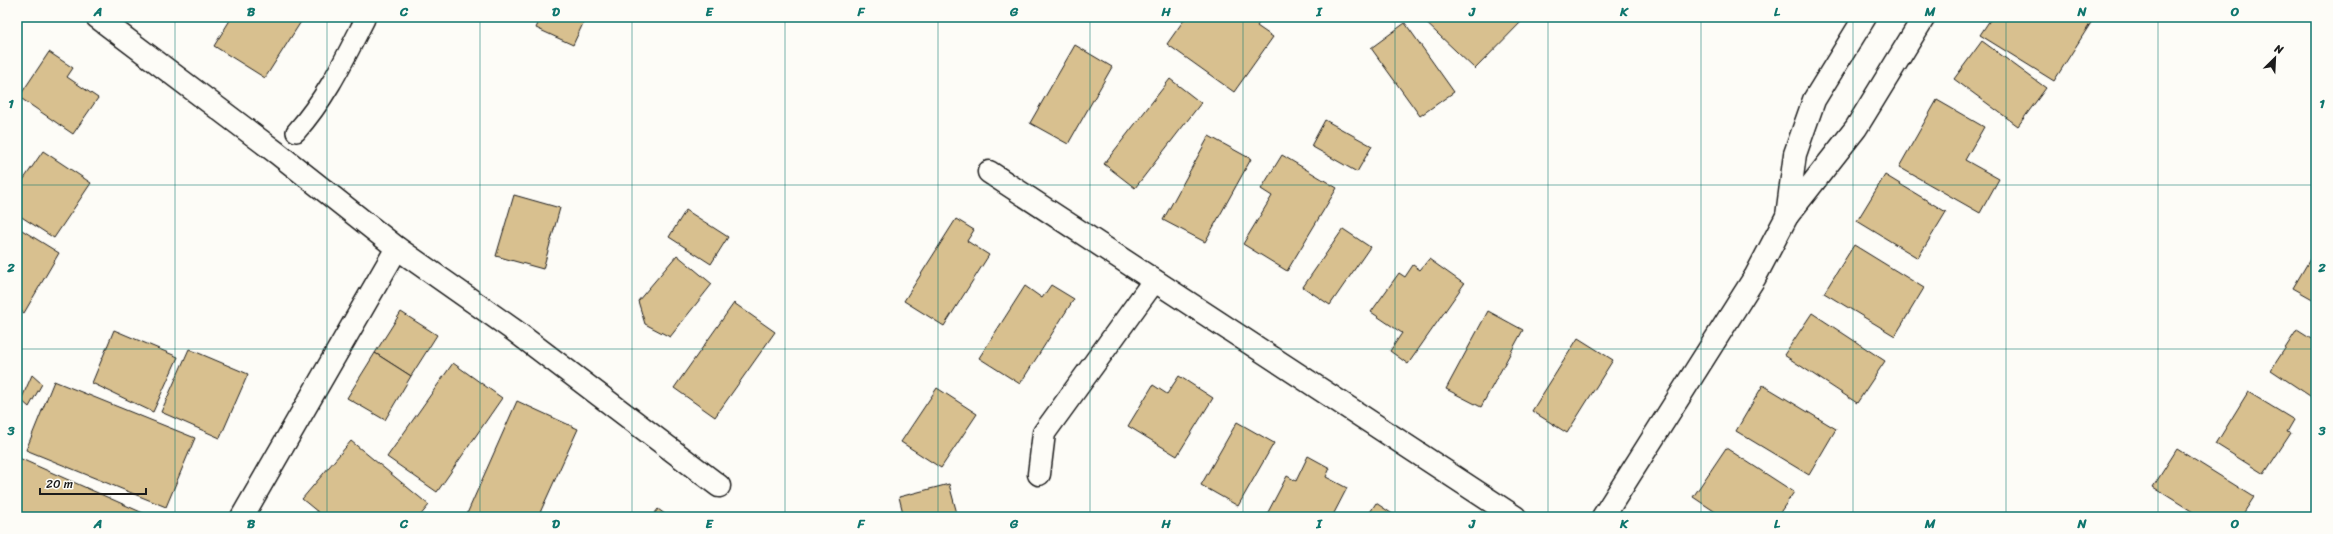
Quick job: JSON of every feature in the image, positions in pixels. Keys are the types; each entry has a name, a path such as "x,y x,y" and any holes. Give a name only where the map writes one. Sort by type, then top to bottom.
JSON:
{"street":[{"path":"97,17 277,153 398,248 515,331 719,486"},
{"path":"1787,216 1795,154 1814,100 1865,17"},
{"path":"1603,517 1755,278 1787,216 1856,128 1924,17"},
{"path":"989,172 1515,517"},
{"path":"242,517 398,248"},
{"path":"1039,474 1044,433 1154,281"}],"lane":[{"path":"296,132 317,109 365,19"}],"building":[{"path":"232,17 304,17 265,78 214,46"},
{"path":"541,17 586,17 573,45 536,28"},
{"path":"1186,17 1263,17 1257,26 1273,37 1234,92 1167,44"},
{"path":"1420,17 1526,17 1475,69"},
{"path":"1992,17 2086,17 2092,21 2054,81 1980,35"},
{"path":"1405,23 1454,92 1420,116 1371,48"},
{"path":"1982,41 2046,88 2018,126 1954,79"},
{"path":"1075,45 1112,67 1068,144 1030,123"},
{"path":"49,52 73,68 67,77 98,98 73,134 19,97"},
{"path":"1170,79 1201,103 1135,188 1104,164"},
{"path":"1937,100 1984,127 1965,160 1999,179 1980,213 1899,167"},
{"path":"1325,120 1372,146 1357,172 1311,146"},
{"path":"1209,136 1251,159 1205,242 1163,220"},
{"path":"43,151 91,183 54,238 17,214 17,189"},
{"path":"1282,155 1337,188 1287,271 1243,244 1272,196 1261,189"},
{"path":"1885,175 1946,212 1918,258 1857,221"},
{"path":"514,195 560,208 543,269 496,256"},
{"path":"686,210 728,237 711,264 669,237"},
{"path":"956,219 974,230 967,241 989,255 944,326 904,301"},
{"path":"17,227 59,253 24,313 17,308"},
{"path":"1343,229 1370,247 1330,305 1303,287"},
{"path":"1854,245 1924,288 1895,336 1824,293"},
{"path":"2316,249 2316,301 2293,288"},
{"path":"677,255 712,284 670,337 645,324 638,301"},
{"path":"1429,259 1464,284 1408,364 1390,351 1402,333 1371,312 1399,273 1405,277 1413,265 1420,270"},
{"path":"1051,285 1074,299 1020,384 979,358 1025,286 1042,298"},
{"path":"734,303 775,332 715,417 674,388"},
{"path":"1488,311 1523,330 1481,407 1446,389"},
{"path":"401,312 437,335 411,376 375,353"},
{"path":"1812,313 1885,361 1857,403 1784,355"},
{"path":"114,330 178,357 153,412 92,383"},
{"path":"2297,330 2316,342 2316,400 2271,370"},
{"path":"1578,338 1613,360 1567,433 1532,411"},
{"path":"189,349 248,374 220,438 161,412"},
{"path":"375,353 411,376 385,420 347,398"},
{"path":"453,363 502,398 437,492 387,457"},
{"path":"32,375 42,384 29,407 21,400"},
{"path":"1179,376 1213,398 1177,456 1128,426 1153,385 1167,394"},
{"path":"54,381 195,438 166,507 26,450"},
{"path":"1763,385 1836,429 1809,475 1736,431"},
{"path":"937,388 977,414 941,468 901,442"},
{"path":"2248,392 2294,420 2287,432 2291,433 2264,474 2216,444"},
{"path":"517,401 578,429 538,517 468,517 466,516"},
{"path":"1237,422 1274,443 1238,506 1201,485"},
{"path":"351,441 429,505 419,517 324,517 302,499"},
{"path":"1726,448 1794,492 1777,517 1723,517 1693,497"},
{"path":"2177,449 2254,497 2241,517 2201,517 2153,487"},
{"path":"1308,456 1330,468 1326,477 1347,488 1332,517 1272,517 1267,514 1287,476 1296,481"},
{"path":"19,458 152,517 17,517 17,464"},
{"path":"949,484 958,517 904,517 899,497"},
{"path":"1376,503 1397,517 1367,517"},
{"path":"658,509 669,517 652,517"}]}
